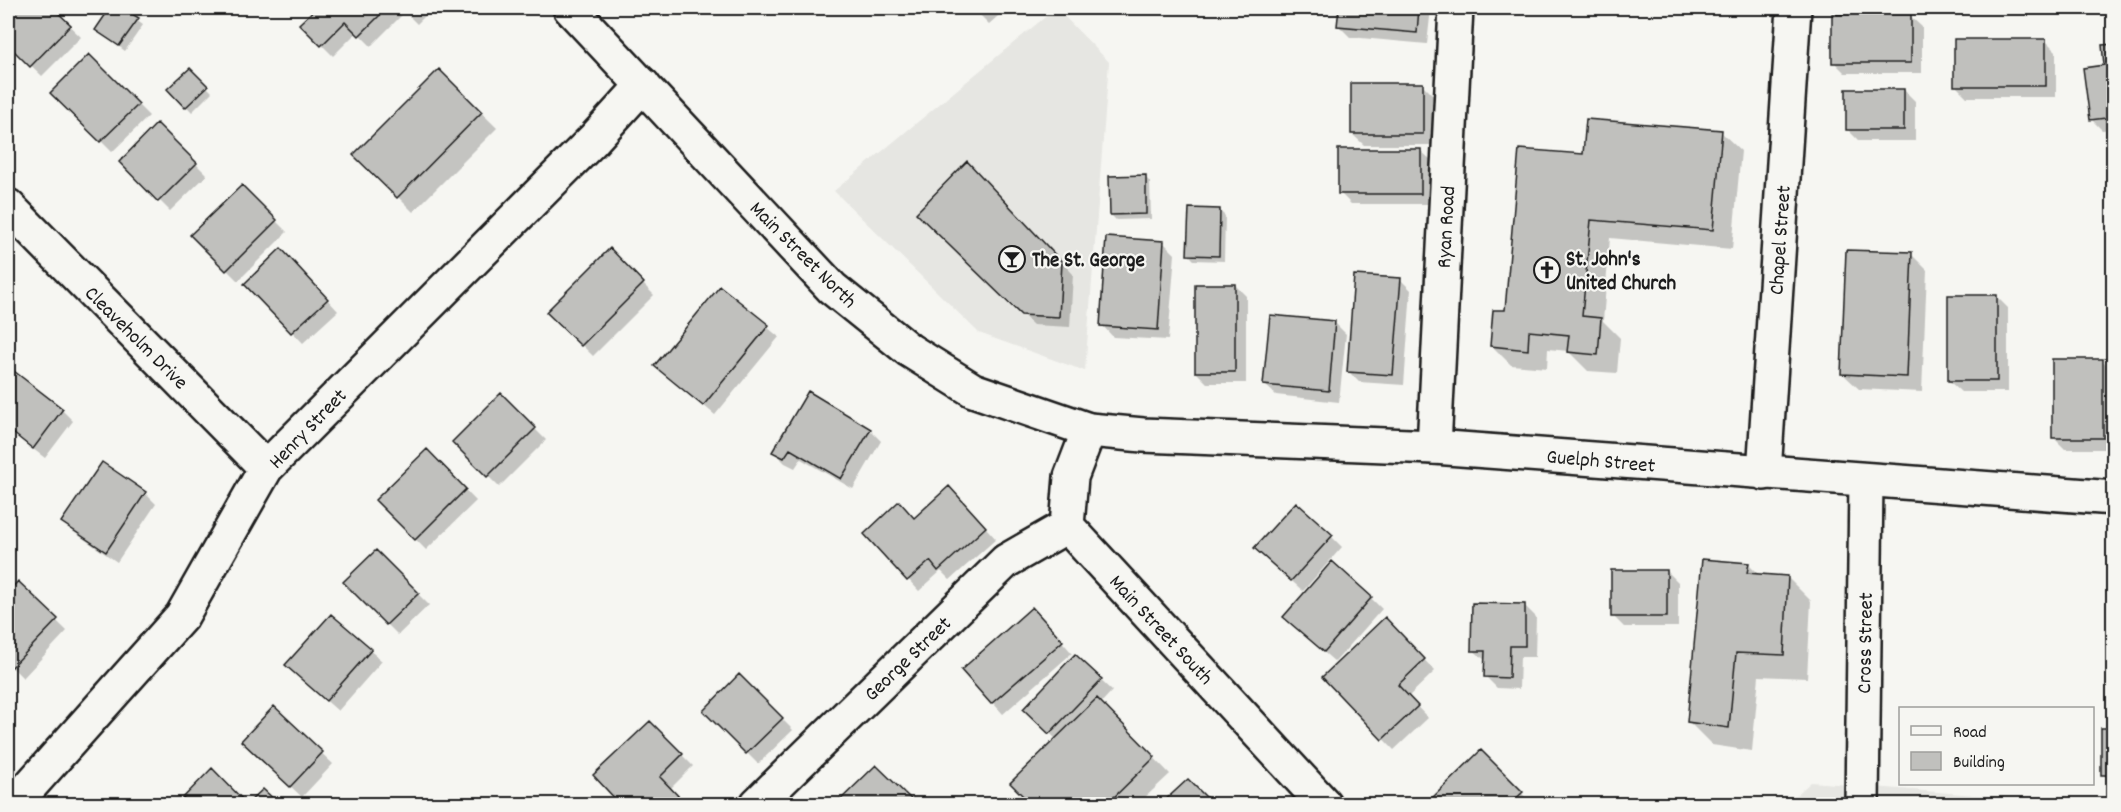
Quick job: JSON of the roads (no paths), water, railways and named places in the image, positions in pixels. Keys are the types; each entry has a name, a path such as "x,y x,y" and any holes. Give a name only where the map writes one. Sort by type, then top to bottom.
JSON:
{"street":[{"name":"Main Street North","path":"570,8 832,288 909,350 973,390 1089,430"},
{"name":"Ryan Road","path":"1434,447 1456,8"},
{"name":"Chapel Street","path":"1764,473 1794,8"},
{"name":"Henry Street","path":"14,804 182,616 266,468 585,148 643,85"},
{"name":"Cleaveholm Drive","path":"8,206 266,468"},
{"name":"Guelph Street","path":"1089,430 1143,435 1434,447 2114,498"},
{"path":"1067,526 1071,477 1089,430"},
{"name":"Cross Street","path":"1862,804 1866,481"},
{"name":"George Street","path":"757,804 1006,561 1067,526"},
{"name":"Main Street South","path":"1067,526 1324,804"}],"place":[{"name":"The St. George","path":"1012,259"},
{"name":"St. John's United Church","path":"1547,270"}]}
